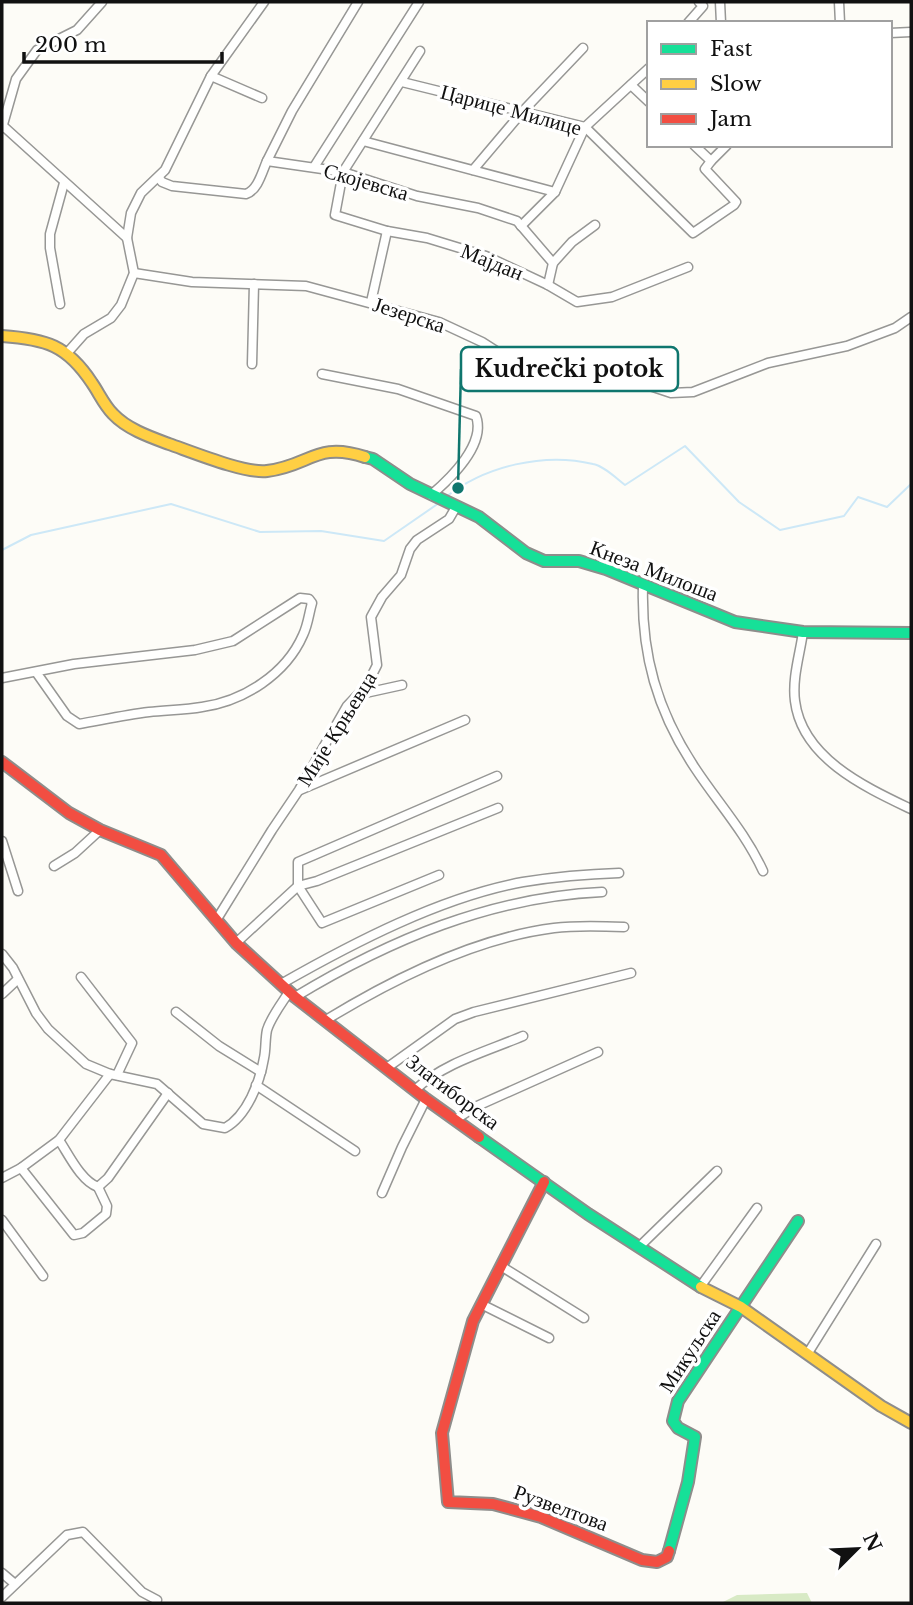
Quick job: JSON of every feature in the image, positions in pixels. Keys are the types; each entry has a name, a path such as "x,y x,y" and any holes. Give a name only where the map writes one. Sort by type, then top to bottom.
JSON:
{"street":[{"path":"102,2 77,30 37,50 16,79 2,126 127,238"},
{"path":"68,352 84,334 111,318 121,305 134,274 127,238 131,213 141,193 159,178 211,76 264,2"},
{"path":"159,178 172,186 246,194 252,192 292,111 358,2"},
{"path":"314,167 419,2"},
{"path":"690,21 703,6 699,2"},
{"path":"720,2 722,21"},
{"path":"839,2 840,21"},
{"path":"892,33 911,32"},
{"path":"473,170 523,111 583,48"},
{"path":"343,172 421,51"},
{"path":"521,226 555,192 585,127 647,70"},
{"path":"211,76 262,98"},
{"name":"Царице Милице","path":"401,82 585,127 693,233 736,202 705,169 711,162"},
{"path":"631,85 647,100"},
{"path":"363,141 555,192"},
{"path":"696,147 711,162 724,147"},
{"name":"Скојевска","path":"267,161 343,172 417,196 478,208 517,221 553,263"},
{"name":"Мајдан","path":"343,172 335,215 485,256 548,285 577,302 612,297 687,267"},
{"path":"60,304 50,234 64,183"},
{"path":"548,285 553,263 572,242 595,225"},
{"path":"370,302 387,231"},
{"name":"Језерска","path":"134,274 192,282 306,286 439,322 482,342 520,366 540,373 629,379 671,393 693,393 768,363 847,346 895,328 911,317"},
{"path":"252,364 254,284"},
{"name":"Кнеза Милоша","path":"2,337 36,338 68,352 111,413 125,425 149,436 252,471 265,472 323,452 351,452 373,460 410,484 479,517 533,557 544,561 579,561 606,569 735,622 803,632 911,634"},
{"name":"Мије Крњевца","path":"217,919 299,790 347,706 360,694 377,665 371,617 382,597 401,575 410,549 417,540 449,519 443,500 469,452 478,428 476,415 398,389 321,374"},
{"path":"643,586 642,622 652,679 670,725 694,767 742,831 763,871"},
{"path":"2,678 74,664 195,650 233,641 300,598 309,599 312,603 304,634 291,656 255,688 234,699 203,707 148,712 79,724 72,721 36,672"},
{"path":"803,632 794,700 807,736 834,765 883,796 911,809"},
{"path":"360,694 402,685"},
{"path":"299,790 465,720"},
{"name":"Златиборска","path":"2,762 69,813 100,830 161,855 236,943 288,991 426,1099 589,1214 700,1287 741,1307 881,1406 911,1423"},
{"path":"439,875 322,923 298,886 298,862 497,776"},
{"path":"236,943 298,886 317,881 498,808"},
{"path":"54,866 75,853 100,830"},
{"path":"2,841 18,891"},
{"path":"2,954 48,1029 86,1064 113,1075 157,1084 203,1124 225,1128 236,1122 256,1085 261,1072 267,1030 288,991 366,939 478,894 521,883 587,874 619,873"},
{"path":"288,991 382,948 462,918 513,902 601,892"},
{"path":"326,1020 370,992 509,937 573,926 624,927"},
{"path":"388,1067 454,1019 631,973"},
{"path":"2,1178 21,1168 59,1140 113,1075 132,1043 82,977"},
{"path":"2,994 18,979"},
{"path":"176,1012 219,1046 261,1072"},
{"path":"415,1090 438,1073 523,1036"},
{"path":"455,1120 475,1107 598,1052"},
{"path":"256,1085 355,1151"},
{"path":"98,1187 108,1178 168,1093"},
{"path":"382,1193 426,1099"},
{"path":"21,1168 71,1235 83,1233 106,1214 107,1206 98,1187 81,1172 59,1140"},
{"path":"639,1246 717,1171"},
{"path":"544,1182 481,1304 549,1338"},
{"path":"700,1287 758,1208"},
{"path":"2,1220 43,1276"},
{"path":"741,1307 798,1221"},
{"path":"808,1353 876,1244"},
{"path":"501,1266 584,1318"},
{"name":"Рузвелтова","path":"481,1304 473,1321 442,1433 448,1502 493,1504 541,1517 642,1560 657,1562"},
{"name":"Микуљска","path":"657,1562 667,1557 688,1482 695,1437 678,1428 673,1421 673,1413 699,1368 741,1307"},
{"path":"2,1597 67,1535 82,1532 142,1592 157,1600"},
{"path":"2,1573 15,1584"}],"green space":[{"path":"807,1593 812,1603 721,1603 737,1595"}],"waterway":[{"path":"446,497 479,477 516,464 535,461 574,461 597,465 625,485 685,446 739,502 780,530 844,516 858,497 887,507 911,484"},
{"path":"2,550 31,535 171,504 260,532 321,531 384,541 439,503"}],"traffic: fast":[{"path":"365,457 373,459 410,484 479,517 526,553 544,561 579,561 606,569 735,622 803,632 911,633"},
{"path":"479,1137 588,1214 701,1287"},
{"path":"669,1551 688,1482 695,1437 678,1428 673,1421 678,1401 798,1221"}],"traffic: slow":[{"path":"2,336 31,339 54,346 74,360 110,410 125,424 139,432 219,462 267,471 324,453 348,453 365,457"},
{"path":"701,1287 741,1307 881,1406 911,1423"}],"traffic: jam":[{"path":"2,762 69,813 100,830 161,855 236,943 295,997 479,1137"},
{"path":"544,1182 473,1321 442,1433 448,1502 493,1504 541,1517 642,1560 657,1562 667,1557 669,1551"}],"place":[{"name":"Kudrečki potok","path":"458,488"}]}
